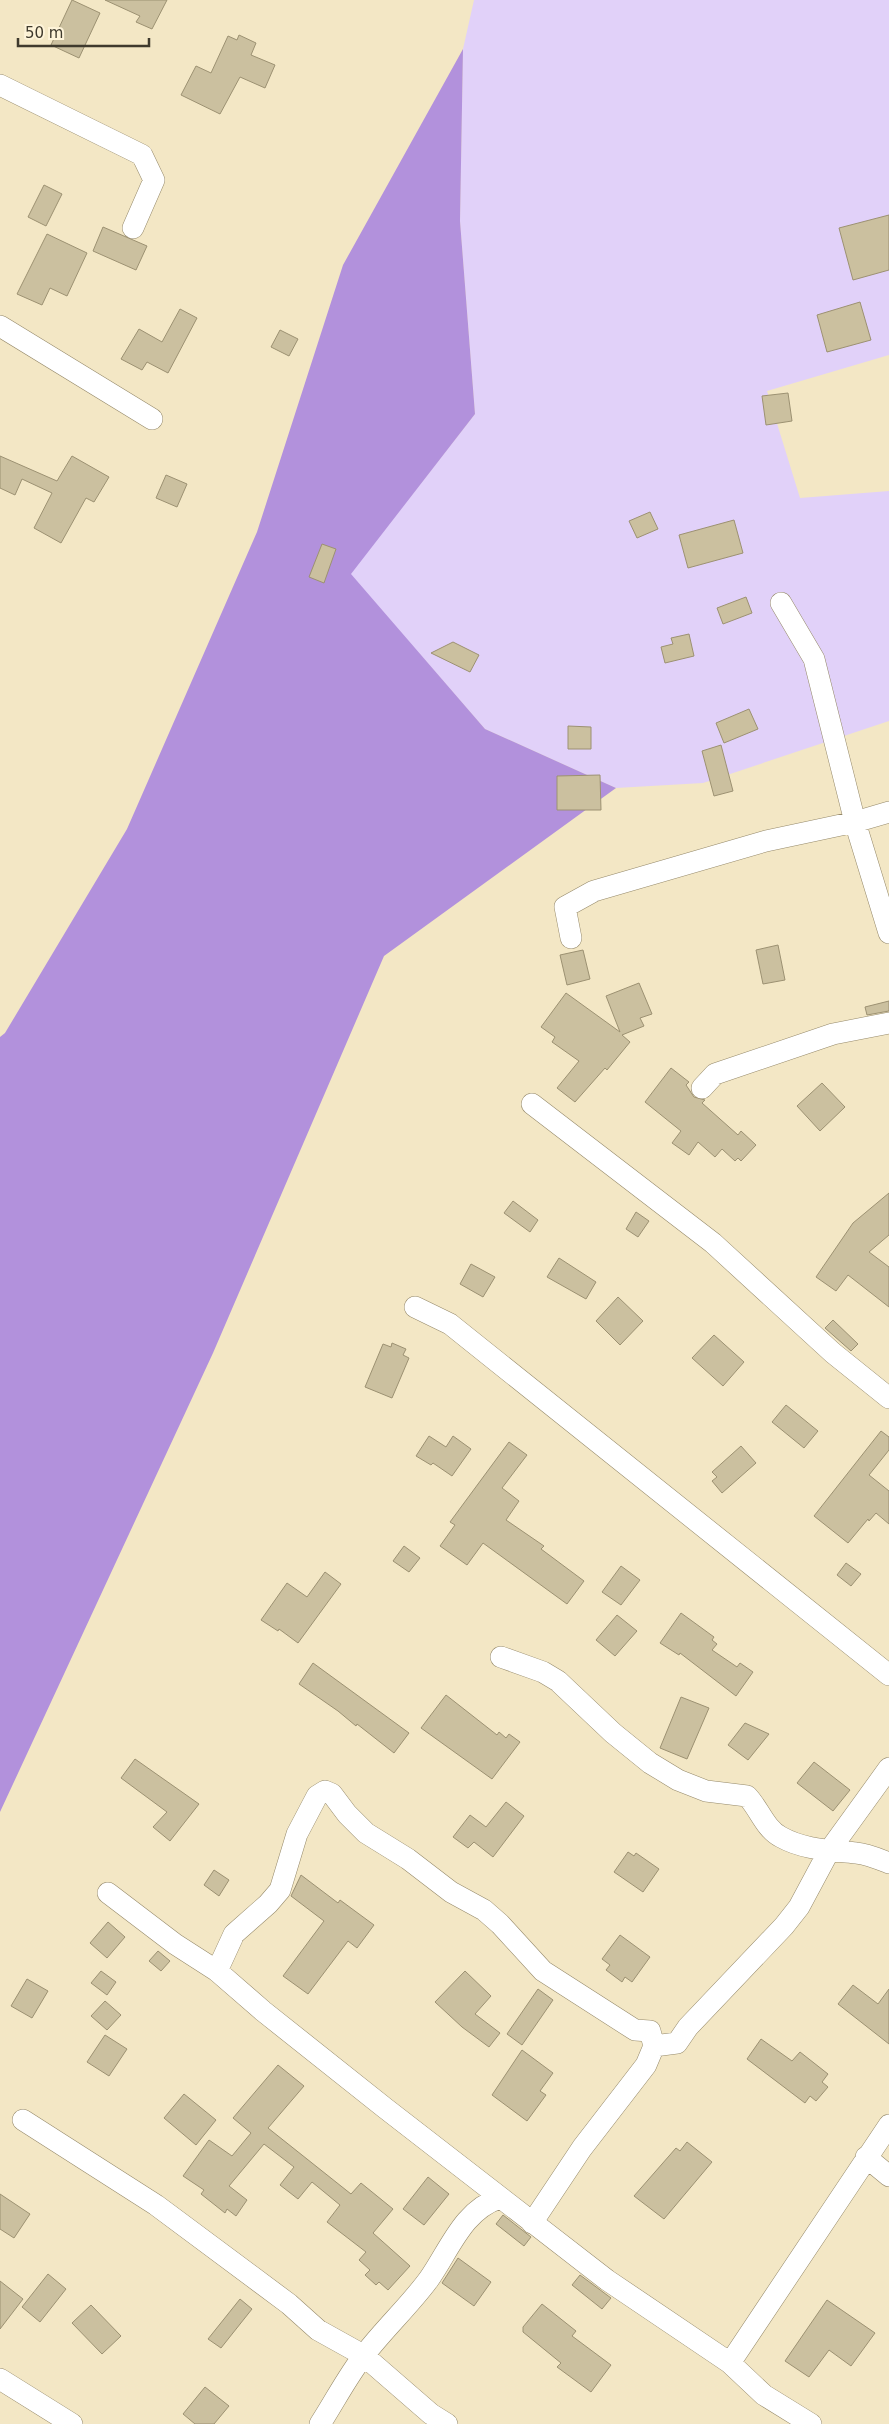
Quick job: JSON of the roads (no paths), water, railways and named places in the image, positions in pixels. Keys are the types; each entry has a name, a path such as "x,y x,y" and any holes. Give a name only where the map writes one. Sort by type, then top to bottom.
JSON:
{"street":[{"path":"0,85 142,155 154,180 133,228"},
{"path":"0,326 152,418"},
{"path":"781,603 814,659 855,822 889,934"},
{"path":"571,938 565,907 594,891 766,841 855,822 889,812"},
{"path":"702,1088 715,1074 833,1034 889,1023"},
{"path":"532,1104 713,1243 833,1353 889,1398"},
{"path":"415,1307 450,1324 889,1675"},
{"path":"501,1657 543,1672 558,1681 613,1733 650,1763 678,1780 706,1791 747,1796 766,1823 780,1837 803,1846 829,1851 858,1853 889,1863"},
{"path":"654,2046 677,2043 688,2027 784,1926 798,1907 829,1851 889,1768"},
{"path":"217,1971 234,1934 268,1904 280,1890 297,1834 317,1796 325,1791 332,1794 347,1814 366,1833 408,1859 451,1892 484,1910 500,1924 543,1971 635,2030 650,2030 654,2046 646,2065 582,2148 532,2223"},
{"path":"108,1893 175,1944 217,1971 271,2017 607,2280 730,2363 764,2395 811,2424"},
{"path":"23,2120 156,2205 290,2304 318,2330 363,2355 431,2414 447,2424"},
{"path":"730,2363 889,2125"},
{"path":"866,2157 889,2176"},
{"path":"320,2424 363,2355 429,2279 459,2230 486,2203 500,2198"},
{"path":"0,2378 72,2424"}]}
